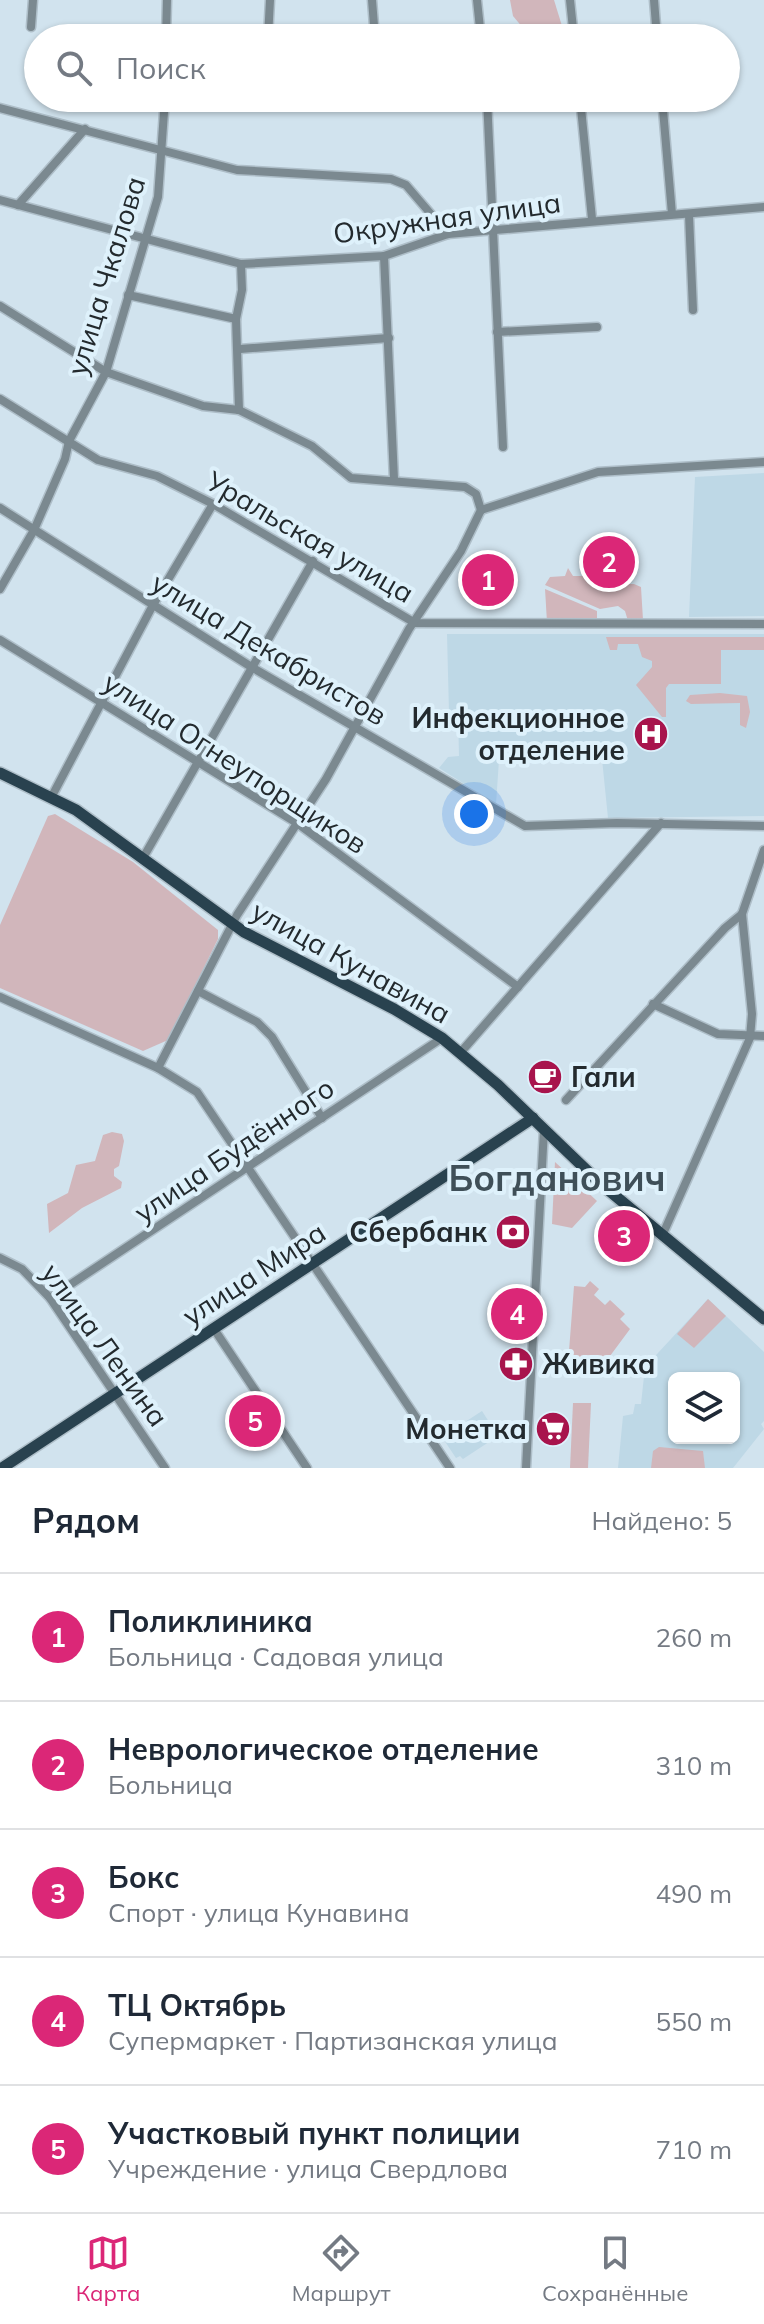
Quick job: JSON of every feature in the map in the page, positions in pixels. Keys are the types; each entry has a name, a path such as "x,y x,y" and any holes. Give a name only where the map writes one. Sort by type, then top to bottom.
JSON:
{"main road":[{"name":"улица Кунавина","path":"0,773 52,796 143,858 232,925 407,1016 442,1038 662,1236 764,1319"},
{"name":"улица Мира","path":"2,1468 533,1118"}],"street":[{"path":"31,24 33,0"},
{"path":"166,24 167,0"},
{"path":"269,24 270,0"},
{"path":"372,0 374,24"},
{"path":"477,0 480,24"},
{"path":"570,0 573,24"},
{"path":"654,0 656,24"},
{"path":"0,108 237,170 399,182 448,234"},
{"name":"улица Чкалова","path":"0,589 34,530 69,441 106,372 158,197 164,112"},
{"path":"488,112 503,447"},
{"path":"581,112 592,219"},
{"path":"663,112 672,214"},
{"path":"18,205 85,129"},
{"name":"Окружная улица","path":"0,200 241,264 384,256 448,234 492,233 592,219 689,215 764,207"},
{"path":"689,215 693,310"},
{"path":"384,256 394,479"},
{"path":"239,410 240,349 236,319 242,290 241,264"},
{"path":"128,295 236,319"},
{"path":"0,306 106,372 203,406 239,410 312,446 351,478 465,487 480,499 481,510 461,551 232,925 158,1068"},
{"path":"497,332 597,327"},
{"path":"240,349 389,338"},
{"name":"Уральская улица","path":"0,399 98,460 157,476 213,504 415,623 764,624"},
{"path":"481,510 598,472 764,462"},
{"path":"52,796 153,605 213,504"},
{"name":"улица Декабристов","path":"0,508 253,668 525,826 661,823 764,826"},
{"path":"143,858 313,561"},
{"name":"улица Огнеупорщиков","path":"0,640 297,823 518,987"},
{"path":"461,1052 661,823"},
{"path":"662,1236 750,1038 750,984 742,914 764,850"},
{"path":"566,1100 653,1004 742,914"},
{"path":"198,991 257,1022 272,1037 322,1118"},
{"path":"0,997 158,1068 197,1092 450,1468"},
{"path":"653,1004 718,1034 750,1038 764,1036"},
{"name":"улица Будённого","path":"50,1298 442,1038"},
{"path":"526,1468 544,1129"},
{"name":"улица Ленина","path":"0,1258 22,1269 50,1298 165,1468"},
{"path":"214,1329 307,1468"}],"shaded area":[{"path":"510,0 554,0 561,24 520,24 513,16"},
{"path":"764,473 764,616 689,617 695,477"},
{"path":"592,564 603,569 601,574 587,575 593,584 634,584 641,587 643,620 628,621 625,611 618,606 600,609 545,585 550,577 565,576 568,568 573,576 585,576 582,568"},
{"path":"545,589 597,611 597,622 547,622"},
{"path":"447,634 764,634 764,816 608,818 602,759 499,760 496,804 439,768 448,757 459,756 458,714 449,713"},
{"path":"606,637 764,637 764,650 721,650 721,684 669,684 666,688 666,717 662,717 636,685 652,667 652,661 642,657 638,644 618,644 617,650 610,650"},
{"path":"720,693 747,696 750,712 746,728 740,725 740,703 691,704 686,701 690,695"},
{"path":"55,814 133,862 218,930 218,939 168,1040 143,1051 0,988 0,925 48,816"},
{"path":"112,1132 122,1134 124,1141 119,1166 114,1169 114,1176 122,1182 121,1188 82,1208 49,1233 47,1204 68,1193 76,1165 95,1161 103,1135"},
{"path":"555,1162 597,1201 572,1228 552,1224"},
{"path":"590,1281 599,1289 594,1295 605,1305 610,1300 625,1314 620,1319 630,1329 610,1356 608,1367 568,1364 574,1286 585,1287"},
{"path":"708,1299 764,1352 764,1421 761,1424 764,1429 733,1468 618,1468 623,1416 633,1414 635,1404 641,1404 645,1367"},
{"path":"708,1299 726,1316 694,1348 677,1334"},
{"path":"573,1403 591,1403 588,1468 570,1468"},
{"path":"482,1411 498,1436 463,1459 460,1456 456,1458 442,1437"},
{"path":"659,1447 703,1451 705,1468 651,1468 653,1451"}],"place":[{"name":"Неврологическое отделение","path":"609,562"},
{"name":"Поликлиника","path":"488,580"},
{"name":"Инфекционное отделение","path":"651,734"},
{"name":"Гали","path":"545,1077"},
{"name":"Сбербанк","path":"513,1232"},
{"name":"Бокс","path":"624,1236"},
{"name":"ТЦ Октябрь","path":"517,1314"},
{"name":"Живика","path":"516,1364"},
{"name":"Участковый пункт полиции","path":"255,1421"},
{"name":"Монетка","path":"553,1429"}],"district":[{"name":"Богданович","path":"557,1178"}]}
